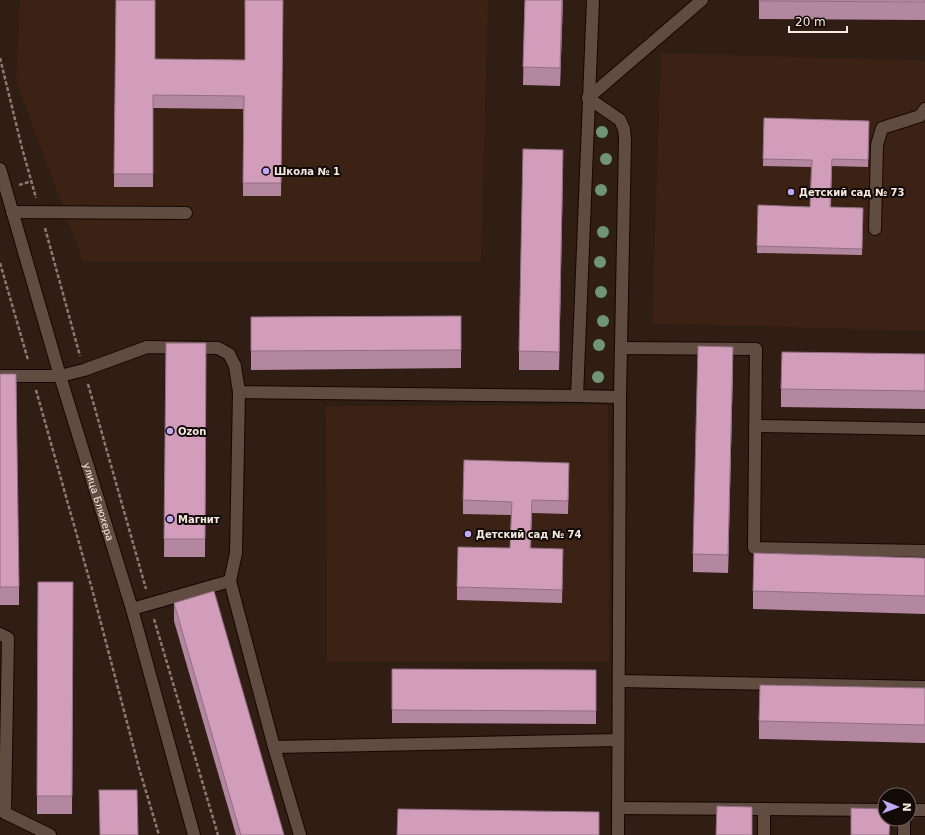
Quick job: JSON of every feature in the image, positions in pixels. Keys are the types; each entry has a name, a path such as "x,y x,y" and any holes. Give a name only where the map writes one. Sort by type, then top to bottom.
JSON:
{"street":[{"path":"576,396 593,0"},
{"path":"588,98 702,0"},
{"path":"588,98 620,120 624,129 625,139 620,397 618,835"},
{"path":"875,229 877,145 882,128 920,116 925,109"},
{"name":"улица Блюхера","path":"0,169 60,376 132,609 194,835"},
{"path":"12,212 186,213"},
{"path":"0,376 60,376 84,370 147,347 218,348 229,354 235,366 239,392 236,553 230,581 274,747 300,835"},
{"path":"621,348 756,349 754,548 925,551"},
{"path":"239,392 620,397"},
{"path":"755,426 925,429"},
{"path":"132,609 230,581"},
{"path":"0,634 8,638 3,704 5,813 50,835"},
{"path":"619,681 925,687"},
{"path":"274,747 618,740"},
{"path":"618,808 877,810"},
{"path":"764,809 764,835"}],"path":[{"path":"0,58 22,148 84,370 218,835"},
{"path":"17,186 32,181"},
{"path":"0,263 92,589 139,768 159,835"}],"shaded area":[{"name":"Школа № 1","path":"20,0 488,0 481,261 83,261 16,81"},
{"name":"Детский сад № 73","path":"661,53 925,61 925,331 652,323"},
{"name":"Детский сад № 74","path":"608,405 609,662 327,662 326,406"}],"building":[{"path":"116,0 155,0 155,59 245,60 245,0 283,0 281,183 243,183 244,96 153,95 153,174 114,174"},
{"path":"525,0 562,0 560,68 523,67"},
{"path":"925,0 925,2 759,1"},
{"path":"764,118 869,121 868,160 832,159 830,207 863,208 862,249 757,246 758,205 810,207 812,160 763,159"},
{"path":"523,149 563,150 559,352 519,351"},
{"path":"461,316 461,350 251,351 251,317"},
{"path":"166,343 206,343 205,539 164,539"},
{"path":"698,346 733,347 728,555 693,554"},
{"path":"782,352 925,354 925,391 781,389"},
{"path":"0,374 16,374 19,587 0,587"},
{"path":"464,460 569,463 568,501 532,500 530,548 563,549 562,590 457,587 458,547 510,548 512,502 463,500"},
{"path":"754,553 925,558 925,596 753,591"},
{"path":"38,582 73,582 72,796 37,796"},
{"path":"214,591 284,835 241,835 174,603"},
{"path":"392,669 596,670 596,711 392,710"},
{"path":"760,685 925,688 925,725 759,721"},
{"path":"99,790 137,790 138,835 100,835"},
{"path":"717,806 752,807 752,835 716,835"},
{"path":"851,808 877,809 877,827 890,827 889,835 851,835"},
{"path":"398,809 599,812 599,835 397,835"}],"place":[{"name":"Школа № 1","path":"266,171"},
{"name":"Детский сад № 73","path":"791,192"},
{"name":"Ozon","path":"170,431"},
{"name":"Магнит","path":"170,519"},
{"name":"Детский сад № 74","path":"468,534"}]}
